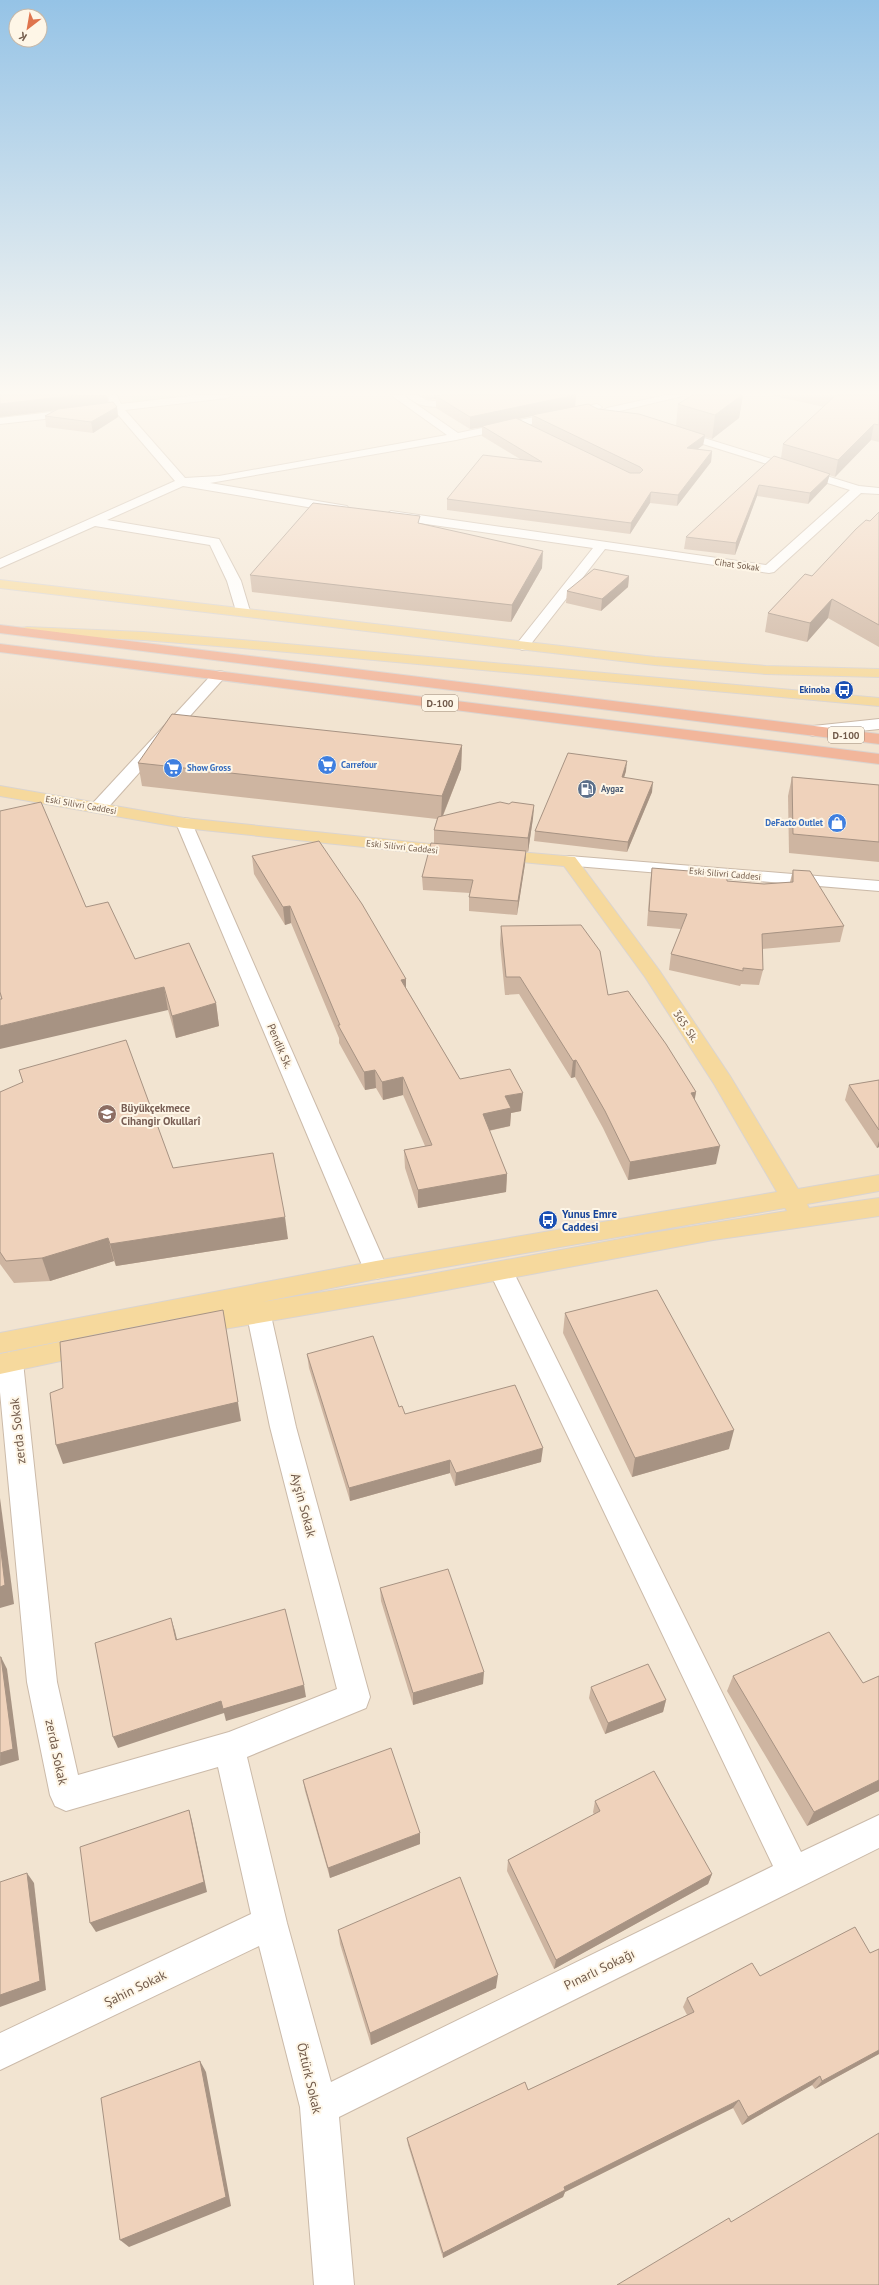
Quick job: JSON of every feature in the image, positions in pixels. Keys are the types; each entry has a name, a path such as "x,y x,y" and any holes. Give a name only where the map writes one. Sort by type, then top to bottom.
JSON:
{"highway":[{"name":"D-100","path":"3,630 879,739"},
{"name":"D-100","path":"0,648 879,759"}],"main road":[{"path":"0,584 243,611 522,646 766,670 879,673"},
{"path":"3,630 142,636 242,644 879,702"},
{"name":"Eski Silivri Caddesi","path":"0,791 184,823 418,849 568,861"},
{"name":"365. Sk.","path":"568,861 652,974 723,1081 797,1207"},
{"path":"3,1357 258,1311 501,1271 797,1207 879,1183"},
{"path":"3,1357 376,1270 797,1207 879,1207"}],"street":[{"path":"0,564 139,502"},
{"path":"304,502 356,510"},
{"name":"Cihat Sokak","path":"382,514 769,569 844,502"},
{"path":"95,522 215,542 234,581 243,611"},
{"path":"522,646 602,545"},
{"path":"98,808 219,675"},
{"path":"813,731 879,724"},
{"name":"Pendik Sk.","path":"184,823 376,1270"},
{"name":"Eski Silivri Caddesi","path":"568,861 879,886"},
{"path":"501,1271 794,1873"},
{"name":"Ayşin Sokak","path":"229,1748 355,1697 283,1427 258,1311"},
{"name":"zerda Sokak","path":"3,1357 42,1682 66,1795 229,1748"},
{"path":"229,1748 270,1923"},
{"name":"Pınarlı Sokağı","path":"319,2107 879,1831"},
{"name":"Şahin Sokak","path":"0,2052 270,1923"},
{"name":"Öztürk Sokak","path":"270,1923 319,2107 334,2285"}],"shaded area":[{"path":"0,502 879,502 879,2285 0,2285"}],"building":[{"path":"467,502 645,502 631,523"},
{"path":"724,502 752,502 736,543 686,537"},
{"path":"313,503 420,516 418,523 543,551 512,605 250,575"},
{"path":"879,512 879,625 832,599 810,623 768,613 805,574 812,576 856,529 866,520 870,521"},
{"path":"594,569 629,576 602,599 567,591"},
{"path":"172,714 462,745 442,796 138,763"},
{"path":"568,753 627,761 622,777 653,782 628,842 535,831"},
{"path":"792,777 879,785 879,842 793,834"},
{"path":"41,802 86,907 108,902 135,959 189,943 216,1003 172,1016 164,987 0,1026 0,999 2,999 0,992 0,811"},
{"path":"500,802 509,804 512,802 534,805 528,838 434,830 438,817"},
{"path":"319,841 362,904 406,979 401,980 460,1079 510,1069 523,1093 505,1096 511,1108 483,1114 507,1174 418,1190 404,1150 432,1145 403,1077 382,1082 375,1070 364,1072 338,1025 340,1025 290,906 283,907 252,856"},
{"path":"431,843 526,851 518,901 469,897 473,880 422,877"},
{"path":"652,868 727,874 727,881 764,884 793,882 793,870 810,871 844,926 762,934 763,970 743,968 743,971 671,954 687,914 649,911"},
{"path":"581,925 600,951 608,995 628,991 666,1044 696,1092 691,1093 720,1146 630,1162 605,1111 576,1060 573,1061 520,977 506,977 501,926"},
{"path":"126,1040 173,1168 273,1153 285,1217 110,1244 108,1238 42,1258 6,1261 0,1252 0,1092 23,1082 19,1070"},
{"path":"879,1080 879,1130 849,1085"},
{"path":"657,1290 734,1430 635,1458 565,1313"},
{"path":"223,1310 238,1402 56,1445 50,1393 63,1388 60,1342"},
{"path":"373,1336 399,1407 402,1406 405,1414 515,1385 543,1448 456,1473 450,1460 349,1488 307,1354"},
{"path":"0,1543 5,1585 0,1587"},
{"path":"448,1569 484,1672 413,1693 380,1588"},
{"path":"285,1609 304,1685 223,1709 221,1701 113,1737 95,1643 171,1618 176,1640"},
{"path":"829,1632 863,1683 879,1676 879,1780 814,1812 733,1676"},
{"path":"0,1657 13,1749 0,1753"},
{"path":"648,1664 666,1700 608,1723 591,1687"},
{"path":"391,1748 420,1833 328,1868 303,1780"},
{"path":"654,1771 712,1874 556,1960 508,1860 600,1811 595,1801"},
{"path":"189,1810 204,1882 90,1923 80,1847"},
{"path":"27,1873 40,1981 0,1995 0,1882"},
{"path":"460,1877 498,1975 370,2033 338,1930"},
{"path":"855,1927 870,1953 879,1949 879,2050 822,2081 820,2076 748,2117 739,2100 564,2187 565,2190 443,2253 407,2138 525,2082 528,2090 694,2012 687,1998 752,1963 760,1976"},
{"path":"200,2061 226,2197 120,2240 101,2098"},
{"path":"879,2133 879,2285 617,2285 729,2218 731,2222"}],"place":[{"name":"Ekinoba","path":"844,690"},
{"name":"Carrefour","path":"327,765"},
{"name":"Show Gross","path":"173,768"},
{"name":"Aygaz","path":"587,789"},
{"name":"DeFacto Outlet","path":"837,823"},
{"name":"Büyükçekmece Cihangir Okullarî","path":"107,1114"},
{"name":"Yunus Emre Caddesi","path":"548,1220"}]}
